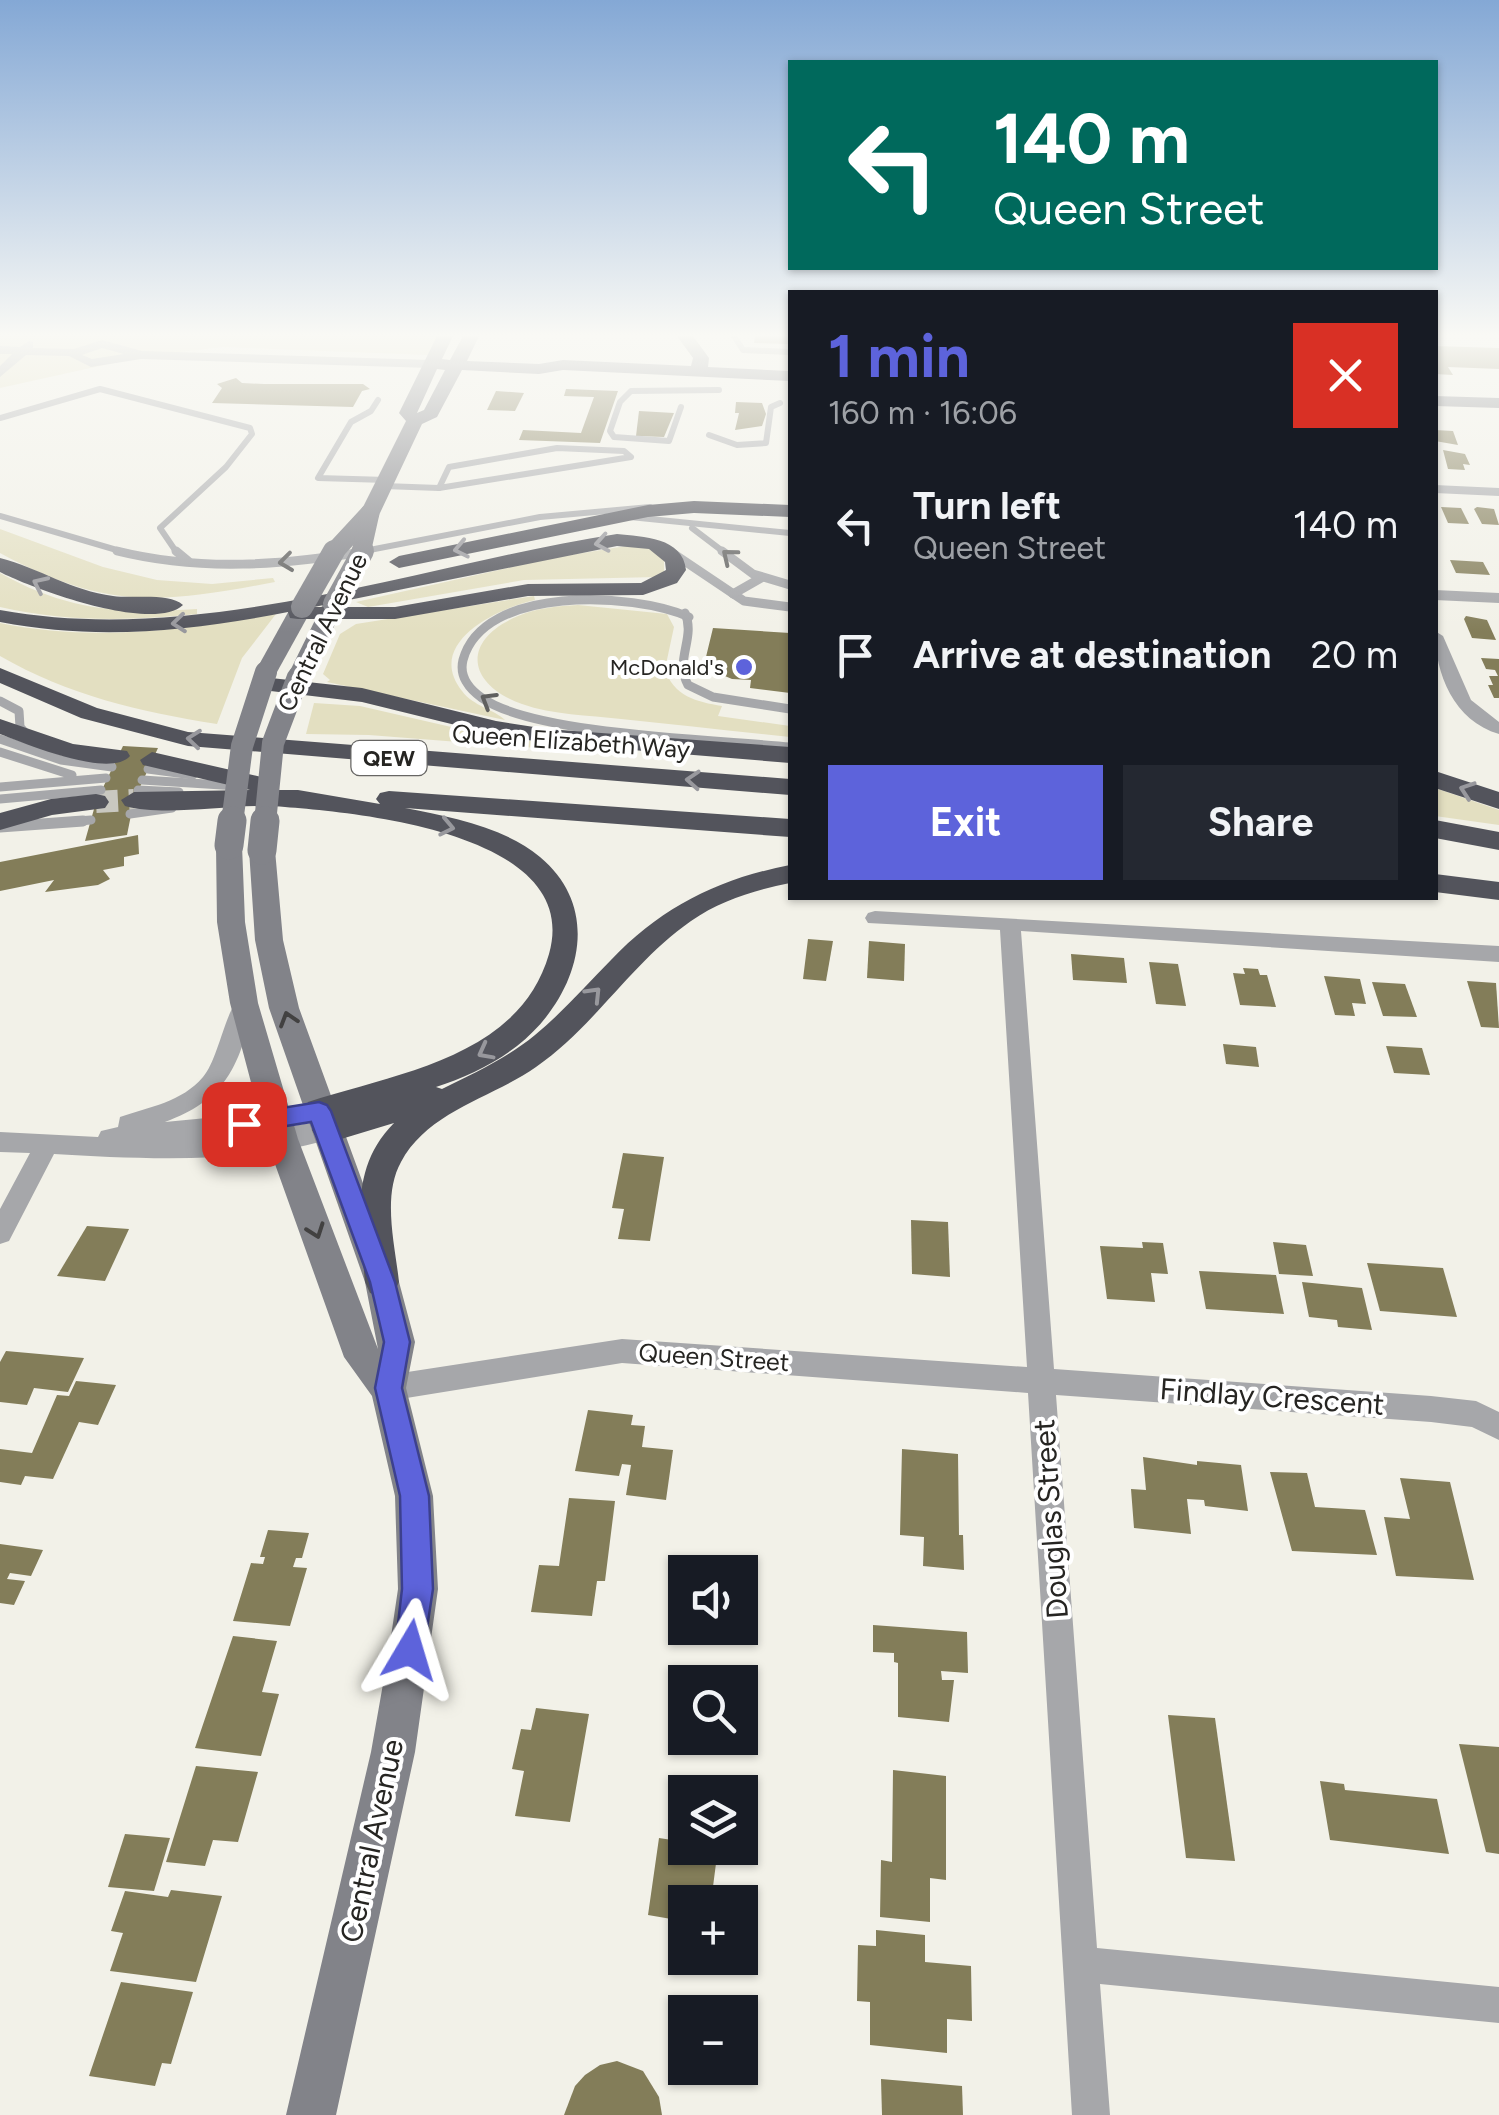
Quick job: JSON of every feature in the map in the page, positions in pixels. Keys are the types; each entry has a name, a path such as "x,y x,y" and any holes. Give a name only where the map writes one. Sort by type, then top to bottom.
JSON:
{"highway":[{"path":"0,564 44,586 87,601 129,606 181,605 241,596 602,519 694,507 788,511"},
{"path":"0,616 77,627 158,626 276,608 618,540 642,541 665,549 676,565 665,582 644,589 528,590 407,611 300,610"},
{"name":"Queen Elizabeth Way","path":"0,676 89,713 171,736 402,759 788,787"},
{"path":"264,678 547,736 788,756"},
{"path":"0,726 70,751 103,784 67,804 0,824"},
{"path":"1438,779 1499,801"},
{"name":"QEW","path":"141,785 788,828"},
{"name":"QEW","path":"141,785 249,790"},
{"path":"283,794 485,838 525,858 539,871 560,901 566,918 567,937 558,978 535,1012 500,1044 323,1121"},
{"path":"0,810 67,804"},
{"path":"1438,830 1499,845"},
{"path":"1438,839 1499,845"},
{"path":"382,1282 376,1184 388,1153 423,1118 552,1038 638,948 683,913 730,889 788,874"},
{"path":"1438,883 1499,893"},
{"path":"1438,892 1499,893"},
{"path":"323,1121 413,1108 492,1078"}],"main road":[{"name":"Central Avenue","path":"388,1388 362,1356 280,1129 244,1002 233,944 228,845 242,746 264,678 337,546 370,512 409,435"},
{"name":"Central Avenue","path":"312,2115 393,1752 418,1589 414,1496 388,1388 397,1342 382,1282 323,1121 273,961 262,850 272,742 303,684 331,610 366,544 370,512"}],"street":[{"path":"1438,490 1499,492"},
{"path":"1438,595 1499,598"},
{"path":"1438,644 1462,705 1481,722 1499,729"},
{"path":"875,918 1010,922 1499,954"},
{"name":"Douglas Street","path":"1010,922 1090,2115"},
{"path":"0,1233 47,1144 166,1114 194,1100 226,1068 244,1002"},
{"path":"0,1142 164,1150 323,1121"},
{"name":"Queen Street","path":"388,1388 622,1351 1042,1380"},
{"name":"Findlay Crescent","path":"1042,1380 1446,1410 1476,1414 1499,1428"},
{"path":"1081,1964 1499,2004"}],"lane":[{"path":"216,566 183,560 160,528 226,467 251,435"},
{"path":"344,435 318,478 440,488 630,457 624,451 557,448 449,467 440,488"},
{"path":"612,435 668,441 670,435"},
{"path":"709,435 731,445 750,447 766,443 767,435"},
{"path":"0,516 146,558 216,566 298,561 562,512 694,507"},
{"path":"602,519 788,533"},
{"path":"670,522 700,532 761,578 788,585"},
{"path":"665,549 749,603 788,607"},
{"path":"733,594 761,578"},
{"path":"606,591 662,599 689,617 691,626 680,667 688,685 714,697 788,708"},
{"path":"689,617 672,608 646,604 568,600 532,605 509,612 476,634 465,648 462,672 468,686 482,698 535,719 788,748"},
{"path":"0,700 19,711 20,726 28,736"},
{"path":"0,738 61,760 103,784"},
{"path":"0,752 103,784"},
{"path":"0,788 103,784"},
{"path":"0,799 103,784"},
{"path":"0,824 103,784"},
{"name":"QEW","path":"141,785 283,794"}],"shaded area":[{"path":"0,529 103,567 157,580 212,584 273,578 275,582 166,598 103,593 37,572 0,553"},
{"path":"632,545 664,557 664,572 658,577 524,580 368,607 356,602 552,558"},
{"path":"0,573 49,595 95,607 143,611 197,609 197,614 98,619 0,607"},
{"path":"534,596 535,600 503,611 470,630 452,658 453,674 462,691 505,720 327,682 330,680 323,674 340,634 356,624"},
{"path":"578,605 667,614 674,627 665,669 674,686 695,700 722,706 718,716 788,726 788,737 571,714 522,704 503,695 481,674 479,649 500,626 525,613"},
{"path":"276,614 242,658 217,724 105,700 0,656 0,623 69,632 138,632"},
{"path":"314,703 360,706 486,735 553,744 550,749 306,734"},
{"path":"1438,789 1499,810 1499,825 1438,816"}],"building":[{"path":"521,435 603,435 600,443 519,440"},
{"path":"1438,435 1454,435 1458,445 1438,442"},
{"path":"1443,450 1465,454 1470,465 1463,464 1465,470 1448,469"},
{"path":"1441,507 1461,508 1469,524 1448,523"},
{"path":"1474,509 1494,509 1499,525 1482,524"},
{"path":"1450,560 1483,562 1490,575 1456,573"},
{"path":"1466,616 1487,620 1496,640 1472,638"},
{"path":"713,628 788,633 788,693 750,688 751,680 732,679 713,671 705,661"},
{"path":"1481,658 1499,659 1499,698 1494,698 1488,685 1493,685 1489,676 1498,676 1495,670 1486,669"},
{"path":"123,746 158,748 134,800 127,835 85,841 96,802"},
{"path":"138,835 139,854 124,857 124,866 103,870 110,879 98,885 45,892 54,880 0,891 0,862"},
{"path":"808,939 833,941 826,981 803,979"},
{"path":"869,941 905,944 904,981 867,978"},
{"path":"1071,954 1124,958 1127,983 1073,980"},
{"path":"1149,962 1178,964 1186,1006 1156,1004"},
{"path":"1243,968 1258,969 1260,975 1267,975 1276,1007 1240,1005 1233,973 1245,974"},
{"path":"1324,976 1360,979 1366,1004 1352,1003 1355,1016 1335,1015"},
{"path":"1467,981 1496,983 1499,1028 1481,1027"},
{"path":"1372,982 1405,984 1417,1017 1383,1016"},
{"path":"1223,1044 1256,1047 1259,1067 1226,1064"},
{"path":"1386,1046 1422,1048 1430,1075 1394,1073"},
{"path":"623,1153 664,1157 650,1241 618,1239 624,1209 612,1208"},
{"path":"911,1220 948,1222 950,1277 912,1274"},
{"path":"87,1226 129,1229 105,1281 57,1276"},
{"path":"1142,1242 1163,1243 1168,1274 1151,1273 1155,1302 1107,1299 1100,1246 1143,1248"},
{"path":"1273,1242 1306,1245 1313,1276 1279,1274"},
{"path":"1367,1263 1443,1268 1457,1317 1380,1311"},
{"path":"1199,1271 1276,1275 1284,1314 1206,1309"},
{"path":"1302,1282 1362,1288 1372,1330 1338,1327 1337,1320 1309,1317"},
{"path":"6,1351 84,1358 68,1392 34,1388 27,1405 0,1402 0,1362"},
{"path":"76,1381 116,1385 98,1425 79,1422 53,1479 25,1476 21,1485 0,1482 0,1449 32,1453 57,1395 69,1396"},
{"path":"588,1410 633,1415 631,1425 645,1426 642,1447 673,1450 666,1500 626,1495 631,1465 622,1464 619,1476 575,1471"},
{"path":"902,1449 958,1454 959,1535 963,1535 964,1570 923,1566 924,1537 900,1535"},
{"path":"1143,1457 1197,1465 1197,1461 1241,1465 1248,1511 1205,1506 1204,1500 1187,1499 1191,1534 1134,1528 1131,1489 1146,1490"},
{"path":"1270,1472 1307,1473 1315,1507 1365,1510 1377,1555 1292,1551"},
{"path":"1400,1478 1450,1482 1474,1580 1396,1576 1384,1517 1410,1519"},
{"path":"569,1498 615,1501 605,1581 597,1581 592,1616 531,1612 539,1565 559,1566"},
{"path":"268,1530 309,1533 302,1558 296,1558 293,1567 307,1568 290,1626 233,1621 251,1563 263,1564 265,1557 260,1557"},
{"path":"0,1544 43,1550 31,1576 10,1573 7,1579 25,1581 14,1605 0,1603"},
{"path":"873,1625 967,1632 968,1673 941,1671 942,1680 954,1680 949,1722 898,1717 898,1663 894,1662 894,1653 873,1652"},
{"path":"233,1636 277,1641 262,1692 279,1694 261,1756 195,1748"},
{"path":"536,1708 589,1714 570,1822 515,1816 524,1771 512,1769 521,1729 531,1730"},
{"path":"1168,1715 1215,1718 1235,1861 1186,1858"},
{"path":"1459,1744 1499,1747 1499,1854 1486,1852"},
{"path":"196,1766 258,1772 238,1842 213,1840 205,1866 166,1862"},
{"path":"893,1770 946,1776 946,1880 930,1878 930,1922 880,1917 881,1860 892,1862"},
{"path":"1320,1781 1344,1784 1345,1790 1437,1799 1449,1854 1330,1840"},
{"path":"125,1834 170,1838 154,1891 108,1887"},
{"path":"659,1838 668,1839 668,1865 716,1865 713,1885 668,1885 668,1918 648,1915"},
{"path":"171,1890 222,1896 196,1982 110,1971 123,1933 111,1931 125,1891 168,1897"},
{"path":"876,1930 925,1935 925,1962 971,1966 972,2021 947,2019 947,2053 870,2045 870,2002 857,2001 858,1945 876,1946"},
{"path":"121,1982 193,1992 171,2064 162,2063 155,2086 89,2076"},
{"path":"617,2061 643,2071 659,2097 662,2115 564,2115 575,2086 585,2075 600,2065"},
{"path":"881,2079 962,2086 963,2115 882,2115"}],"tunnel":[{"path":"96,802 134,800"}],"place":[{"name":"McDonald's","path":"744,667"}],"route":[{"path":"244,1124 319,1111 382,1282 397,1342 388,1388 414,1496 418,1589 410,1650"}]}
